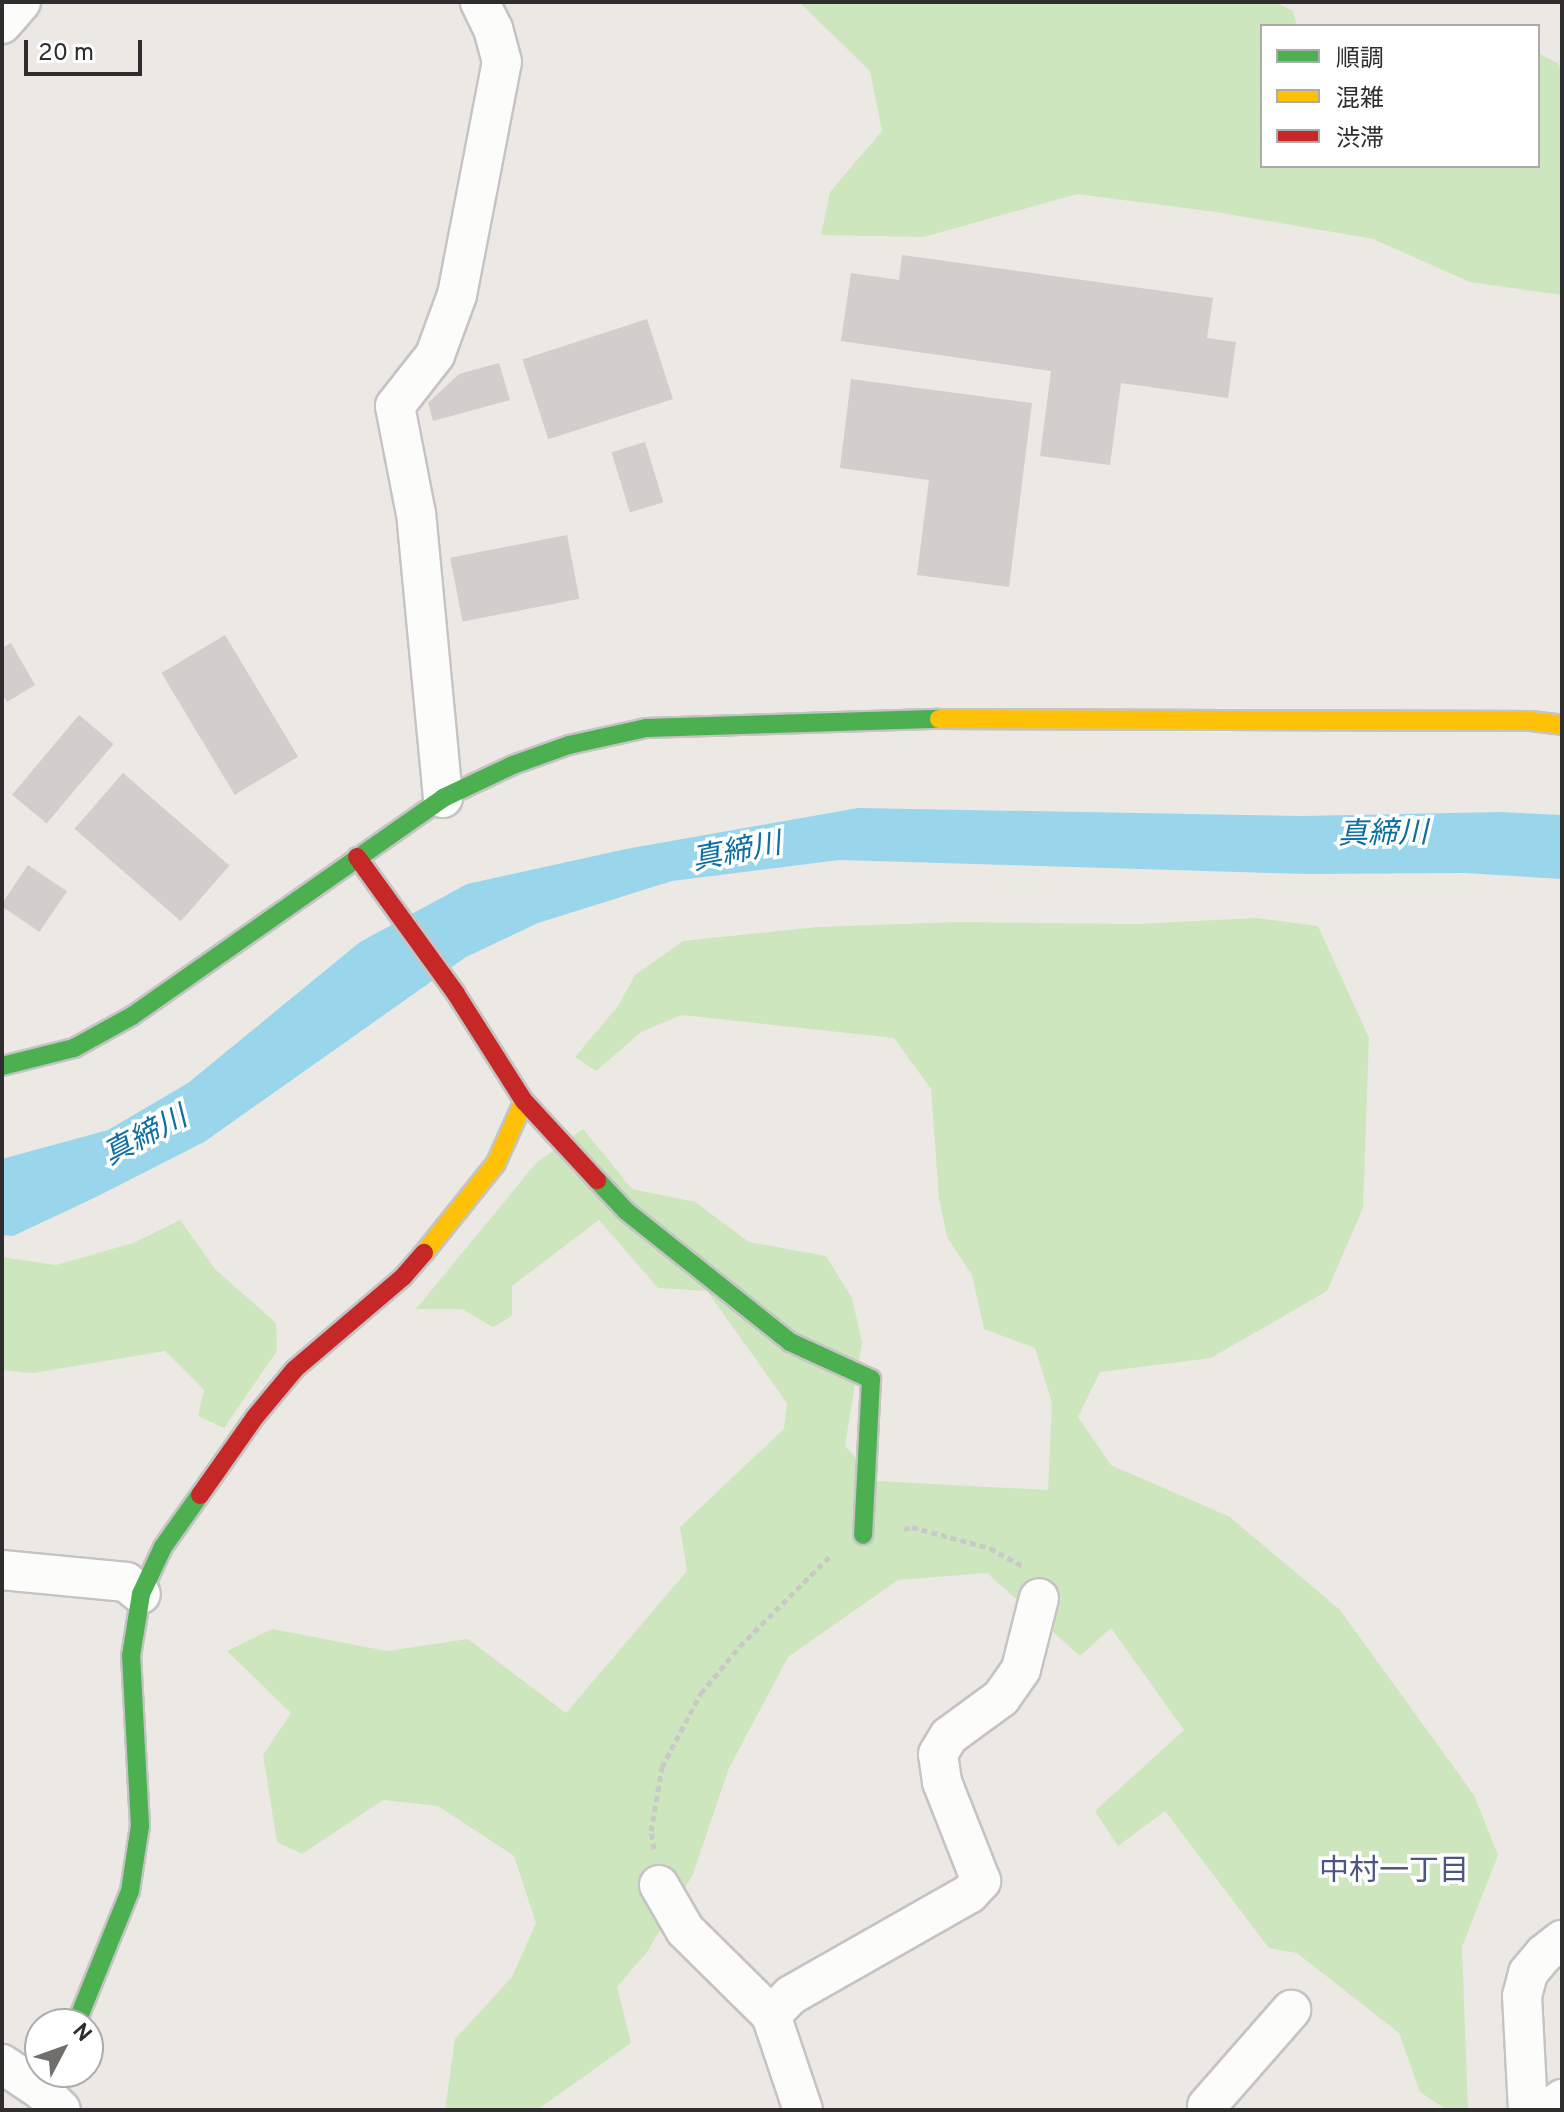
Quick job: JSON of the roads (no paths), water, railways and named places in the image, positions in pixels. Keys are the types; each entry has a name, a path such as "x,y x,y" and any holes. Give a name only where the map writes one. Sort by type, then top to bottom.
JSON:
{"street":[{"path":"2,24 21,2"},
{"path":"443,798 416,514 395,406 435,355 457,295 502,62 493,29 480,2"},
{"path":"2,1066 74,1048 132,1016 443,798 513,765 569,745 646,728 722,722 892,719 1515,721 1562,725"},
{"path":"357,857 456,994 524,1101 626,1211 790,1342 871,1379 863,1535"},
{"path":"82,2008 130,1891 140,1826 131,1656 141,1594 163,1547 255,1417 295,1369 403,1277 445,1228 496,1163 524,1101"},
{"path":"2,1570 126,1582 141,1594"},
{"path":"771,2015 791,1995 969,1894 981,1881 942,1782 938,1754 949,1736 1001,1698 1021,1669 1039,1598"},
{"path":"659,1885 685,1930 771,2015 803,2110"},
{"path":"1528,2110 1522,1996 1528,1973 1544,1954 1562,1940"},
{"path":"1212,2110 1207,2106 1291,2010"},
{"path":"2,2064 45,2096"},
{"path":"1547,2110 1562,2099"}],"water":[{"name":"真締川","path":"858,808 1303,816 1501,812 1562,815 1562,879 1465,873 1307,874 839,860 672,881 538,923 466,957 204,1142 13,1236 2,1235 2,1159 108,1130 188,1083 360,942 467,884 626,849"}],"district":[{"name":"中村一丁目","path":"1394,1873"}]}
